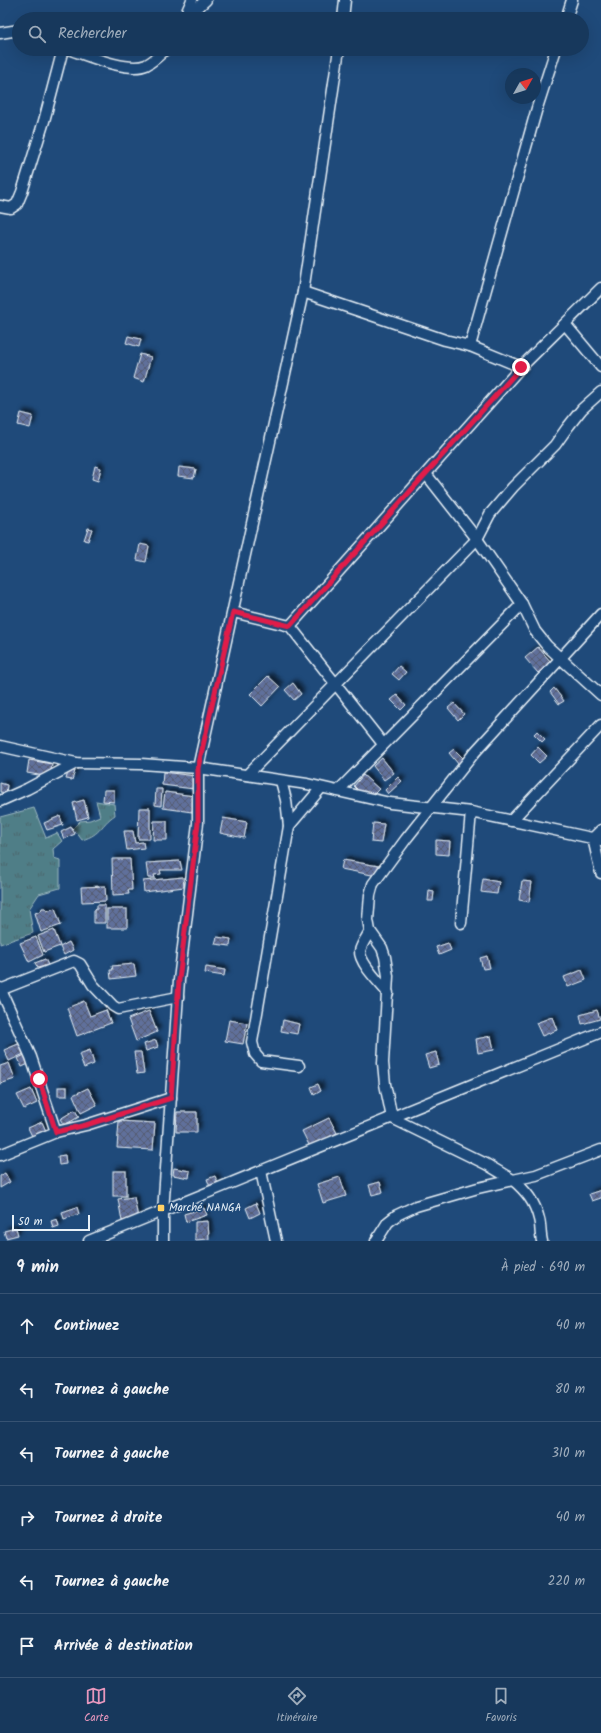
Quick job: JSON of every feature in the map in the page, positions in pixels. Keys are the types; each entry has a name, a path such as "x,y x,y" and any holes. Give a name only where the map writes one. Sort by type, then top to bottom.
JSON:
{"street":[{"path":"187,12 192,0"},
{"path":"192,12 206,0"},
{"path":"344,12 345,0"},
{"path":"568,12 572,0"},
{"path":"0,33 12,31"},
{"path":"0,206 11,208 17,204 22,192 44,121 61,56"},
{"path":"88,56 110,64 134,66 145,65 160,56"},
{"path":"163,1241 163,1212 178,997 198,823 198,768 302,292 338,56"},
{"path":"470,346 537,108 554,56"},
{"path":"290,626 521,367 601,288"},
{"path":"302,292 445,340 470,346 521,367"},
{"path":"565,324 601,367"},
{"path":"247,776 477,539 490,514 513,487 555,445 582,409 601,392"},
{"path":"426,474 477,539 522,604 535,631 560,658 601,696"},
{"path":"338,791 522,604"},
{"path":"233,612 290,626 383,744"},
{"path":"392,1118 385,1084 383,1063 388,976 382,948 370,931 368,920 370,895 373,884 475,752 601,614"},
{"path":"511,821 601,725"},
{"path":"0,746 76,763 141,764 198,768 281,780 390,803 471,812 597,839"},
{"path":"0,801 27,789 76,763"},
{"path":"281,780 286,800 289,826 252,1042 255,1054 261,1061 299,1066"},
{"path":"289,826 321,788"},
{"path":"461,923 471,812"},
{"path":"601,830 597,839 601,873"},
{"path":"370,931 361,948 361,958 364,964 388,993"},
{"path":"56,1132 31,1057 0,989 74,961 80,964 93,985 113,1006 118,1008 178,997"},
{"path":"89,1241 601,1032"},
{"path":"0,1155 56,1132 86,1125 171,1098"},
{"path":"392,1118 479,1160 513,1180 524,1189 532,1201 539,1219 542,1241"},
{"path":"376,1241 388,1222 397,1215 416,1206 478,1188 536,1175 601,1150"},
{"path":"261,1171 276,1241"}],"green space":[{"path":"96,801 114,804 115,815 97,832 89,838 82,840 73,828 80,821 90,820 100,816"},
{"path":"34,808 46,838 57,833 62,841 53,849 54,858 60,860 60,888 39,894 29,909 33,933 0,944 0,817"}],"building":[{"path":"128,336 141,339 139,347 126,343"},
{"path":"140,354 151,357 144,382 133,378"},
{"path":"21,413 33,416 30,428 18,425"},
{"path":"95,466 101,468 98,481 92,479"},
{"path":"179,467 196,469 194,478 178,476"},
{"path":"88,528 92,529 88,541 84,540"},
{"path":"140,544 149,546 146,562 137,560"},
{"path":"538,647 551,662 538,673 525,658"},
{"path":"399,666 406,672 399,680 392,674"},
{"path":"268,676 280,687 262,706 250,694"},
{"path":"293,683 301,694 294,700 285,690"},
{"path":"554,688 564,701 559,704 550,692"},
{"path":"397,695 406,705 401,710 391,700"},
{"path":"454,703 464,714 458,720 448,708"},
{"path":"537,731 545,739 542,742 534,734"},
{"path":"538,747 547,756 539,763 531,755"},
{"path":"454,749 465,760 459,765 449,753"},
{"path":"382,758 394,773 384,780 373,766"},
{"path":"29,760 52,764 50,777 27,773"},
{"path":"69,769 75,771 72,780 66,779"},
{"path":"163,772 195,776 194,789 162,785"},
{"path":"363,775 379,789 374,794 360,792 354,786"},
{"path":"398,777 402,781 388,794 385,790"},
{"path":"0,783 7,785 6,793 0,792"},
{"path":"156,789 162,789 161,806 155,805"},
{"path":"104,790 114,790 114,802 103,801"},
{"path":"165,792 194,796 192,812 163,808"},
{"path":"84,800 88,817 77,820 73,803"},
{"path":"139,808 150,808 150,839 138,839"},
{"path":"60,816 63,825 47,830 44,823"},
{"path":"223,818 247,822 244,838 220,833"},
{"path":"154,821 167,821 167,840 153,840"},
{"path":"373,823 384,824 381,843 371,842"},
{"path":"71,827 75,834 64,839 61,832"},
{"path":"124,831 133,831 135,843 143,842 144,848 127,850"},
{"path":"436,840 450,841 449,855 436,854"},
{"path":"112,859 130,859 132,890 128,890 129,894 113,895"},
{"path":"343,860 379,866 377,876 341,869"},
{"path":"180,861 182,870 160,870 161,874 154,875 155,878 148,878 146,863"},
{"path":"183,877 184,887 144,892 143,881"},
{"path":"483,879 499,882 497,894 481,892"},
{"path":"522,881 532,882 529,902 519,900"},
{"path":"105,886 106,901 82,902 81,887"},
{"path":"429,890 434,891 433,901 428,901"},
{"path":"97,905 105,905 105,923 94,923 94,910 97,909"},
{"path":"42,908 45,908 47,911 55,908 61,925 41,932 35,913 41,911"},
{"path":"107,909 127,909 127,928 107,928"},
{"path":"54,930 60,946 44,952 38,936"},
{"path":"36,937 43,955 29,962 20,943"},
{"path":"217,937 231,939 230,946 215,944"},
{"path":"69,942 73,950 64,955 60,947"},
{"path":"448,943 451,950 439,955 436,947"},
{"path":"487,956 490,968 483,969 480,958"},
{"path":"45,959 48,965 38,968 35,963"},
{"path":"134,964 136,976 111,979 110,970 113,970 112,966"},
{"path":"206,967 225,970 224,976 205,973"},
{"path":"582,970 586,980 568,987 564,977"},
{"path":"84,1001 90,1016 106,1010 111,1023 77,1036 67,1008"},
{"path":"597,1010 600,1019 582,1024 580,1015"},
{"path":"149,1011 157,1032 136,1041 128,1019"},
{"path":"552,1017 557,1030 542,1036 536,1023"},
{"path":"229,1020 247,1023 243,1044 225,1041"},
{"path":"283,1020 299,1024 297,1034 281,1031"},
{"path":"491,1036 494,1050 478,1053 476,1039"},
{"path":"156,1040 158,1047 146,1051 144,1044"},
{"path":"23,1042 26,1053 9,1061 4,1050"},
{"path":"90,1050 94,1064 84,1068 79,1054"},
{"path":"134,1052 141,1052 144,1073 137,1074"},
{"path":"436,1052 439,1065 429,1068 425,1055"},
{"path":"27,1054 31,1063 22,1067 18,1058"},
{"path":"9,1063 15,1079 0,1084 0,1066"},
{"path":"318,1084 321,1091 314,1095 311,1087"},
{"path":"58,1087 67,1087 67,1096 58,1096"},
{"path":"88,1088 97,1105 81,1113 73,1095"},
{"path":"31,1089 37,1103 24,1109 17,1095"},
{"path":"75,1110 79,1117 64,1125 60,1119"},
{"path":"177,1112 197,1112 197,1132 176,1132"},
{"path":"329,1118 337,1133 310,1147 302,1131"},
{"path":"119,1121 155,1123 153,1150 117,1148"},
{"path":"42,1122 46,1131 32,1136 28,1128"},
{"path":"65,1155 66,1164 59,1165 58,1156"},
{"path":"174,1168 190,1171 189,1178 173,1175"},
{"path":"113,1171 126,1171 126,1196 113,1196"},
{"path":"5,1173 10,1182 0,1188 0,1176"},
{"path":"215,1176 218,1184 210,1187 207,1179"},
{"path":"340,1177 346,1196 323,1203 317,1184"},
{"path":"380,1182 383,1192 372,1195 369,1185"},
{"path":"601,1190 601,1198 592,1201 589,1194"},
{"path":"134,1197 138,1218 122,1221 118,1199"},
{"path":"256,1203 260,1213 250,1218 246,1208"},
{"path":"77,1207 79,1214 64,1219 62,1212"},
{"path":"204,1208 207,1215 186,1222 184,1214"},
{"path":"57,1219 59,1226 53,1228 51,1221"},
{"path":"208,1221 209,1239 195,1240 195,1222"},
{"path":"16,1228 18,1235 6,1238 4,1231"}],"place":[{"name":"Marché NANGA","path":"161,1208"}],"route":[{"path":"39,1079 56,1132 86,1125 171,1098 179,980 198,823 198,768 233,612 290,626 521,367"}]}
